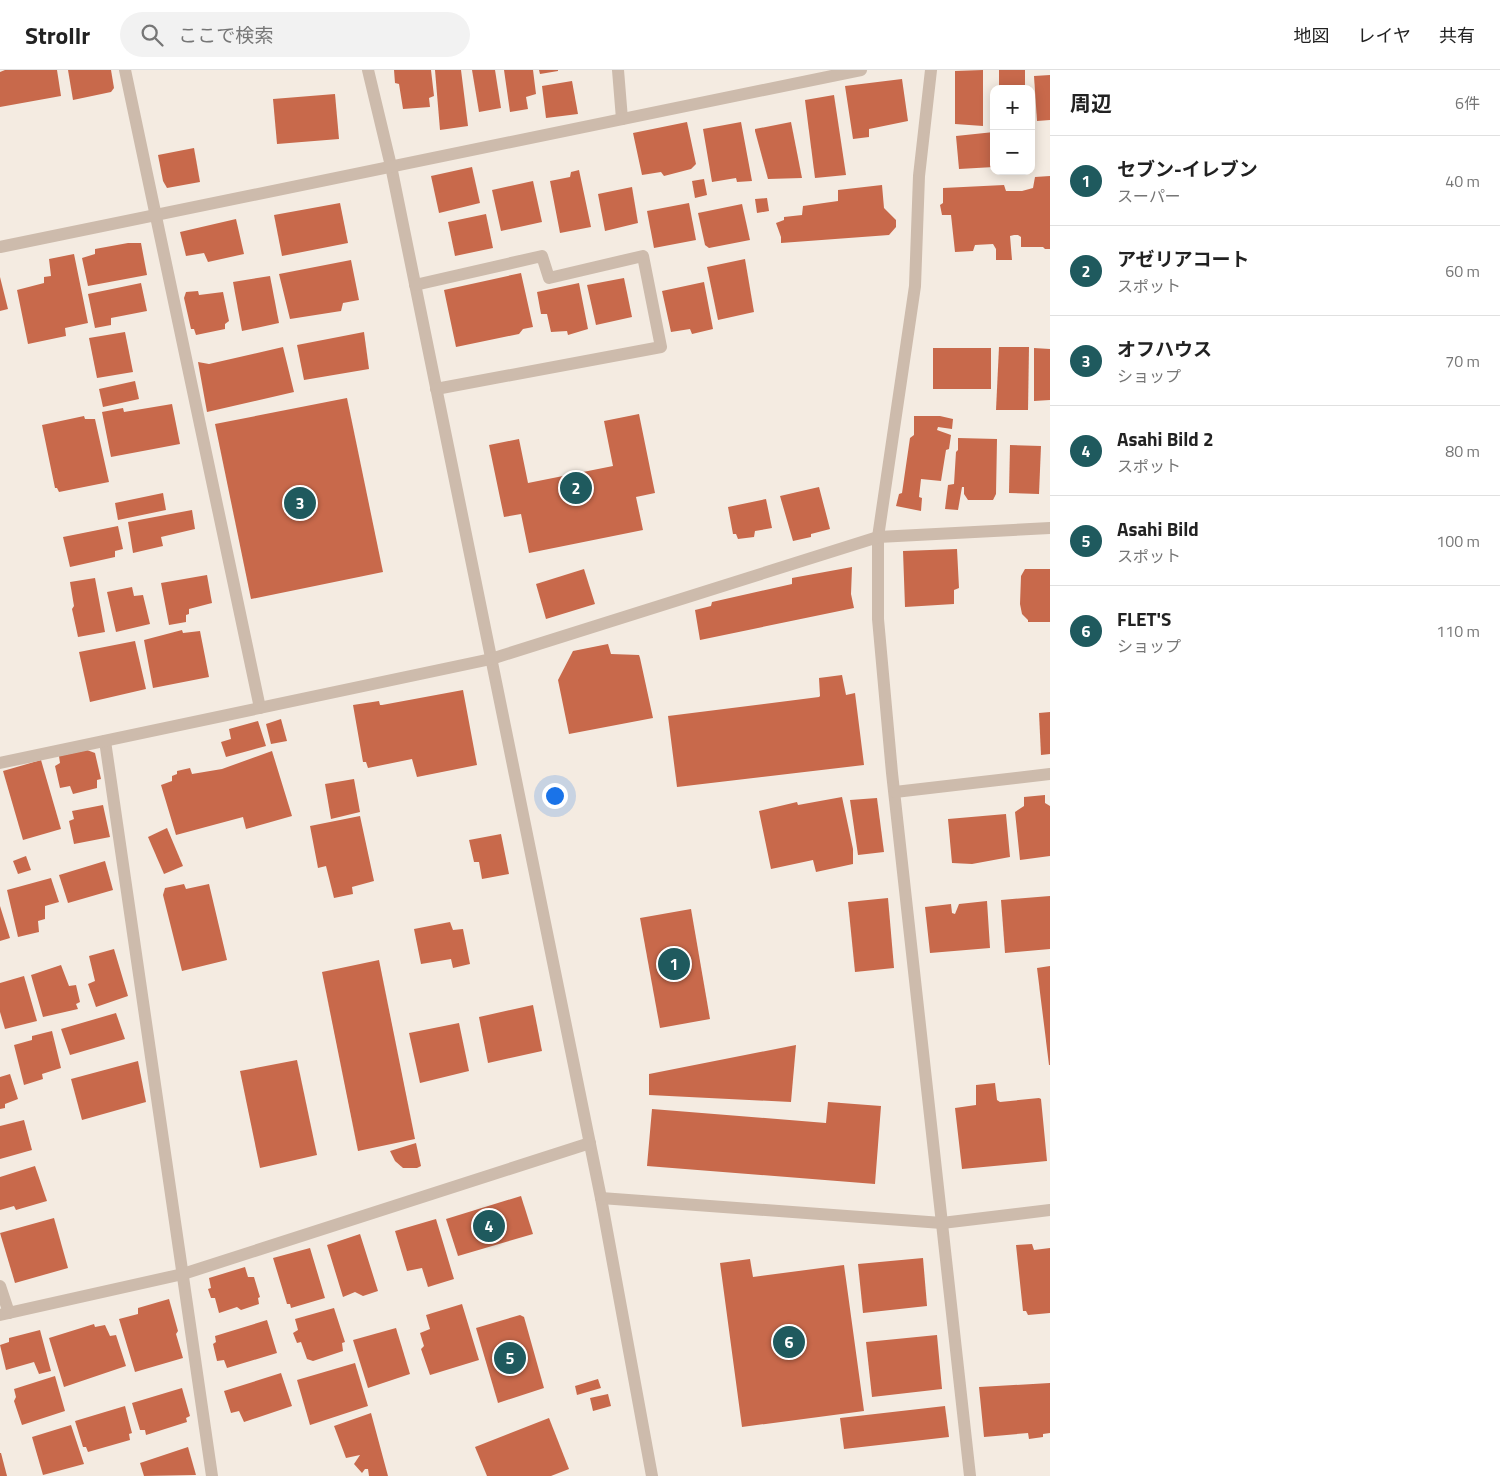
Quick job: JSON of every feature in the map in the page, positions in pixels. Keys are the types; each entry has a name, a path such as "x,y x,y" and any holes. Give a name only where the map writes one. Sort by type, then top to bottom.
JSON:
{"street":[{"path":"125,70 260,708"},
{"path":"368,70 391,166 590,1143 652,1476"},
{"path":"618,70 622,119"},
{"path":"0,247 861,70"},
{"path":"931,70 919,176 915,286 878,537 878,619 895,792 970,1476"},
{"path":"415,285 542,256 549,278 643,256 661,348 436,389"},
{"path":"0,763 491,659 878,537 1050,528"},
{"path":"105,741 212,1476"},
{"path":"895,792 1050,774"},
{"path":"0,1286 4,1314 183,1274 590,1143"},
{"path":"601,1198 942,1223 1050,1210"}],"building":[{"path":"5,70 57,70 61,96 0,107 0,72"},
{"path":"68,70 111,70 114,88 111,92 73,100"},
{"path":"394,70 431,70 434,96 429,98 430,107 403,109 399,84 395,83"},
{"path":"435,70 461,70 468,126 440,130"},
{"path":"472,70 495,70 501,108 479,112"},
{"path":"504,70 533,70 536,94 526,97 528,109 510,112"},
{"path":"539,70 558,70 558,71 540,74"},
{"path":"983,70 983,126 955,124 955,71"},
{"path":"999,70 1025,70 1025,85 999,85"},
{"path":"1050,75 1050,120 1037,121 1034,76"},
{"path":"902,79 908,121 869,129 869,137 853,139 845,86"},
{"path":"572,81 578,114 546,118 542,86"},
{"path":"335,94 339,139 277,144 273,99"},
{"path":"834,95 846,175 815,178 805,100"},
{"path":"687,122 696,164 691,169 664,176 661,172 642,175 633,133"},
{"path":"741,122 752,181 737,182 736,178 712,182 703,129"},
{"path":"791,122 802,178 768,179 755,129"},
{"path":"990,132 990,167 959,169 956,136"},
{"path":"194,148 200,182 167,188 163,181 158,155"},
{"path":"472,167 480,203 439,213 431,176"},
{"path":"579,170 591,227 560,233 550,181 570,177 571,172"},
{"path":"1050,176 1050,249 1043,247 1021,247 1021,237 1014,235 1010,236 1012,260 996,260 996,249 993,244 975,245 973,251 955,252 951,215 942,215 940,205 943,203 943,188 1004,185 1006,191 1022,191 1033,188 1035,177"},
{"path":"704,179 707,195 695,198 692,181"},
{"path":"533,181 542,222 501,231 492,190"},
{"path":"882,185 884,208 896,220 896,227 889,235 781,243 776,223 784,220 784,217 802,215 803,206 838,201 838,190"},
{"path":"632,187 638,223 605,231 598,194"},
{"path":"767,198 769,211 757,213 755,199"},
{"path":"340,203 348,243 282,256 274,215"},
{"path":"689,203 696,240 654,248 647,211"},
{"path":"742,204 750,240 709,248 705,245 698,213"},
{"path":"486,214 493,248 455,256 448,222"},
{"path":"236,219 244,254 208,262 204,253 186,256 180,232"},
{"path":"128,243 141,243 147,275 88,286 82,258 95,254 95,249"},
{"path":"74,254 88,323 65,328 66,336 28,344 17,290 44,283 44,277 51,276 49,259"},
{"path":"745,259 754,312 718,320 707,267"},
{"path":"351,260 359,300 343,303 341,311 290,319 279,274"},
{"path":"521,273 533,327 523,329 519,334 456,347 444,290"},
{"path":"270,276 279,323 242,331 233,282"},
{"path":"0,277 8,309 0,311"},
{"path":"624,278 632,317 596,325 587,285"},
{"path":"704,282 713,329 692,334 690,329 671,332 662,291"},
{"path":"141,283 147,311 111,318 111,325 95,328 88,294"},
{"path":"579,283 588,329 568,335 567,331 551,332 547,314 541,314 537,292"},
{"path":"198,291 199,295 223,292 229,321 225,324 225,329 196,335 194,329 191,329 184,298 186,292"},
{"path":"125,332 133,372 97,378 89,338"},
{"path":"364,332 369,369 304,380 297,345"},
{"path":"283,347 294,392 207,412 198,362 209,364"},
{"path":"999,347 1029,347 1028,410 996,410"},
{"path":"933,348 991,348 991,389 933,389"},
{"path":"1034,348 1050,349 1050,400 1034,401"},
{"path":"135,381 139,399 103,407 99,389"},
{"path":"347,398 383,572 251,599 215,424"},
{"path":"172,404 180,444 111,457 102,412 123,408 124,412"},
{"path":"639,414 655,493 636,497 643,530 529,553 521,514 504,517 489,445 519,439 528,483 613,466 604,421"},
{"path":"84,416 85,419 95,419 109,482 59,492 55,488 42,425"},
{"path":"914,416 940,416 953,419 952,429 938,427 937,430 951,435 949,449 946,450 941,481 921,479 919,497 922,498 921,511 896,506 899,494 902,493 910,438 914,435"},
{"path":"958,438 997,439 996,494 993,500 968,500 964,494 964,487 962,487 958,510 945,509 948,485 954,484"},
{"path":"1010,445 1041,446 1039,494 1009,493"},
{"path":"819,487 830,529 811,534 811,537 793,541 780,496"},
{"path":"163,493 166,510 118,520 115,503"},
{"path":"766,499 772,528 755,531 754,537 738,539 736,534 733,534 728,507"},
{"path":"192,510 195,529 161,537 163,546 133,553 128,522"},
{"path":"118,526 123,549 115,551 115,557 70,567 63,537"},
{"path":"957,549 959,588 954,590 954,604 905,607 903,551"},
{"path":"852,567 851,594 854,608 700,640 695,610 711,606 712,602 792,584 792,578"},
{"path":"584,569 595,604 546,619 536,584"},
{"path":"1025,569 1050,569 1050,622 1028,622 1022,614 1020,604 1021,576"},
{"path":"207,575 212,603 189,609 189,614 186,615 186,622 169,625 161,583"},
{"path":"95,578 105,632 78,637 72,609 74,606 70,582"},
{"path":"132,587 134,596 143,595 150,624 116,632 107,592"},
{"path":"182,630 183,633 200,631 209,677 153,688 144,640"},
{"path":"135,641 146,689 90,702 79,652"},
{"path":"608,644 611,654 639,655 653,718 569,734 558,680 573,651"},
{"path":"842,675 846,695 855,693 864,765 677,787 668,716 819,697 819,678"},
{"path":"463,690 477,765 417,777 412,759 368,768 366,762 363,762 353,705 379,701 380,705 382,705"},
{"path":"1050,712 1050,754 1041,755 1039,713"},
{"path":"281,719 287,741 271,744 266,724"},
{"path":"258,721 266,746 226,757 221,742 231,739 229,729"},
{"path":"87,750 95,753 101,779 97,780 97,788 73,794 70,786 60,788 55,766 60,763 59,756"},
{"path":"272,751 292,816 246,829 243,817 176,835 161,785 172,781 172,776 177,774 177,771 190,768 192,774 222,769"},
{"path":"41,760 61,829 23,840 3,771"},
{"path":"354,779 360,812 331,819 325,784"},
{"path":"1045,795 1045,803 1050,806 1050,856 1020,860 1015,812 1024,806 1024,797"},
{"path":"842,797 853,849 853,864 816,872 813,860 771,869 759,811 797,802 798,805"},
{"path":"877,798 884,852 858,855 850,800"},
{"path":"103,805 110,837 74,844 69,821 74,819 72,811"},
{"path":"1006,814 1010,857 972,864 952,863 948,819"},
{"path":"360,816 374,881 352,887 353,894 334,898 326,866 318,868 310,826"},
{"path":"167,828 183,866 164,874 148,837"},
{"path":"501,834 509,874 482,879 479,862 474,862 469,840"},
{"path":"26,856 31,870 18,874 13,861"},
{"path":"105,861 113,890 68,903 59,875"},
{"path":"51,878 59,902 45,906 45,919 38,921 39,932 18,937 7,890"},
{"path":"184,884 186,889 209,884 227,960 182,971 163,895 165,888"},
{"path":"1050,896 1050,949 1005,953 1001,900"},
{"path":"888,898 894,968 855,972 848,902"},
{"path":"987,901 990,948 930,953 925,907 951,904 952,913 955,914 959,904"},
{"path":"0,906 10,938 0,941"},
{"path":"691,909 710,1019 660,1028 640,918"},
{"path":"450,922 453,930 463,929 470,964 453,968 451,959 421,964 414,929"},
{"path":"114,949 128,996 96,1007 88,984 95,981 89,956"},
{"path":"379,960 415,1139 358,1151 322,972"},
{"path":"61,965 69,986 76,985 80,1002 76,1004 78,1009 43,1017 31,975"},
{"path":"1050,966 1050,1065 1049,1065 1037,968"},
{"path":"24,976 37,1021 5,1029 0,1012 0,983"},
{"path":"533,1005 542,1051 488,1063 479,1017"},
{"path":"116,1013 125,1039 70,1055 61,1029"},
{"path":"459,1023 469,1071 420,1083 409,1033"},
{"path":"52,1031 61,1068 42,1074 43,1079 24,1085 14,1045 32,1040 32,1036"},
{"path":"796,1045 791,1102 649,1095 649,1074"},
{"path":"297,1060 317,1155 260,1168 240,1071"},
{"path":"138,1061 146,1102 82,1120 71,1079"},
{"path":"10,1074 18,1099 5,1104 5,1108 0,1109 0,1077"},
{"path":"995,1083 997,1100 1000,1102 1041,1099 1047,1161 962,1169 955,1108 976,1105 976,1085"},
{"path":"828,1102 881,1106 875,1184 647,1166 652,1109 826,1123"},
{"path":"24,1120 32,1150 0,1159 0,1126"},
{"path":"416,1143 421,1166 417,1168 403,1168 395,1161 390,1151"},
{"path":"35,1166 47,1201 16,1210 14,1206 0,1210 0,1177"},
{"path":"521,1196 533,1234 458,1256 446,1219"},
{"path":"54,1218 68,1268 15,1283 0,1233"},
{"path":"436,1219 454,1279 428,1287 422,1268 407,1271 395,1231"},
{"path":"360,1234 378,1291 363,1296 355,1292 343,1297 327,1245"},
{"path":"1032,1244 1034,1250 1050,1248 1050,1313 1028,1315 1026,1311 1023,1311 1016,1245"},
{"path":"310,1248 325,1298 291,1308 290,1304 287,1304 273,1258"},
{"path":"923,1258 927,1306 863,1313 858,1264"},
{"path":"750,1259 753,1277 844,1265 864,1411 742,1427 720,1263"},
{"path":"245,1267 248,1277 254,1277 260,1297 258,1298 259,1304 241,1310 237,1307 219,1313 215,1298 211,1298 208,1289 211,1288 209,1278"},
{"path":"169,1299 183,1358 135,1372 119,1319 138,1314 138,1308"},
{"path":"462,1304 479,1360 430,1375 421,1349 424,1346 420,1333 430,1329 426,1315"},
{"path":"334,1308 345,1342 342,1343 343,1351 313,1361 307,1359 301,1342 297,1343 293,1333 298,1330 295,1319"},
{"path":"520,1315 524,1317 544,1388 498,1403 476,1328"},
{"path":"267,1320 277,1353 227,1368 224,1360 217,1361 213,1344 216,1342 215,1336"},
{"path":"94,1324 95,1327 105,1325 110,1336 116,1335 126,1366 64,1387 49,1338"},
{"path":"396,1328 410,1374 368,1388 353,1340"},
{"path":"40,1330 51,1371 39,1374 34,1362 6,1370 0,1345 9,1342 9,1338"},
{"path":"937,1335 942,1389 872,1397 866,1342"},
{"path":"355,1363 368,1406 310,1425 297,1380"},
{"path":"281,1373 292,1406 244,1422 239,1411 231,1413 224,1391"},
{"path":"55,1376 65,1411 22,1425 14,1401 16,1397 14,1389"},
{"path":"598,1379 601,1388 577,1395 575,1386"},
{"path":"1050,1383 1050,1433 1043,1434 1043,1437 1029,1439 1028,1433 984,1437 979,1387"},
{"path":"182,1388 190,1416 186,1418 187,1422 146,1435 145,1430 140,1430 132,1403"},
{"path":"608,1394 611,1406 593,1411 590,1398"},
{"path":"125,1406 132,1433 129,1434 130,1440 88,1452 86,1447 83,1447 75,1421"},
{"path":"945,1406 949,1437 844,1449 840,1418"},
{"path":"371,1413 388,1476 369,1476 368,1469 365,1469 362,1473 354,1464 360,1455 346,1458 334,1426"},
{"path":"549,1418 569,1469 551,1476 487,1476 475,1447"},
{"path":"71,1425 84,1464 43,1475 32,1437"},
{"path":"188,1447 196,1475 144,1476 140,1463"},
{"path":"1,1453 7,1476 0,1476"}],"place":[{"name":"アゼリアコート","path":"576,488"},
{"name":"オフハウス","path":"300,503"},
{"name":"セブン-イレブン","path":"674,964"},
{"name":"Asahi Bild 2","path":"489,1226"},
{"name":"FLET'S","path":"789,1342"},
{"name":"Asahi Bild","path":"510,1358"}]}
